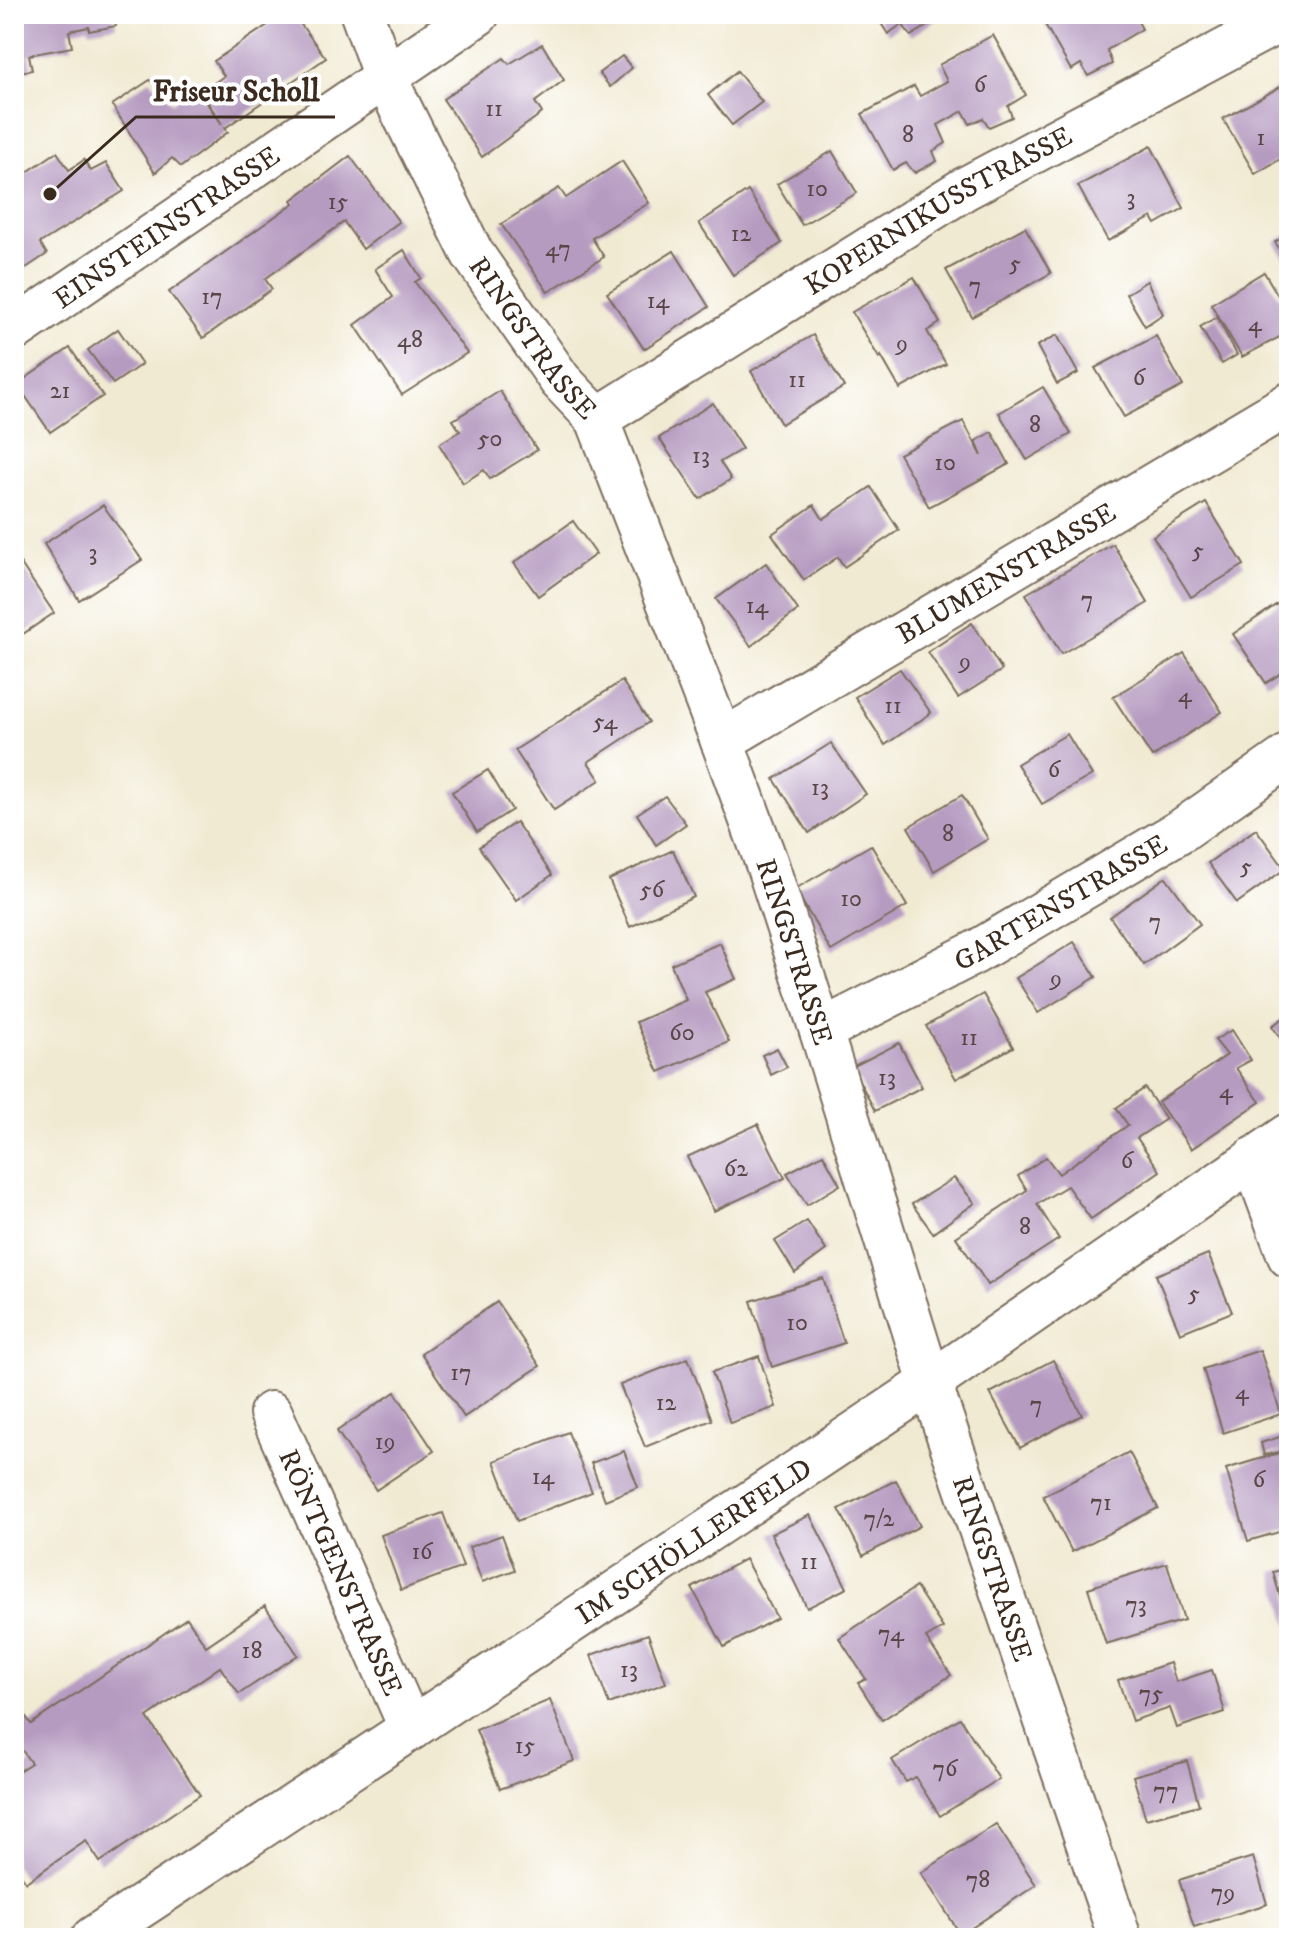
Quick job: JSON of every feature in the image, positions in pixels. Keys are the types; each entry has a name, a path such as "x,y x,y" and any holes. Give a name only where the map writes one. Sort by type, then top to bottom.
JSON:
{"street":[{"name":"RINGSTRASSE","path":"362,14 385,77 472,253 560,380 597,419 767,864 930,1383 1120,1938"},
{"name":"EINSTEINSTRASSE","path":"14,330 478,14"},
{"name":"KOPERNIKUSSTRASSE","path":"597,419 964,189 1289,16"},
{"name":"BLUMENSTRASSE","path":"722,741 1289,404"},
{"name":"GARTENSTRASSE","path":"821,1031 976,952 1182,830 1289,755"},
{"name":"IM SCHÖLLERFELD","path":"93,1938 930,1383 1289,1135"},
{"path":"1253,1159 1289,1256"},
{"name":"RÖNTGENSTRASSE","path":"271,1413 411,1729"}],"building":[{"path":"14,14 113,14 116,26 69,31 72,47 29,55 32,70 14,73"},
{"path":"284,14 293,14 326,58 225,128 228,132 181,167 172,158 155,173 112,105 150,80 172,103 194,86 222,124 201,92 224,76 214,61"},
{"path":"875,14 946,14 911,36 902,24 888,34"},
{"path":"1039,14 1134,14 1142,29 1107,50 1112,64 1088,76 1081,64 1071,70"},
{"path":"993,35 1026,95 1008,106 1012,117 989,127 983,118 970,124 963,111 938,125 946,143 933,151 937,161 915,173 906,163 893,170 862,114 914,86 920,96 947,81 939,65"},
{"path":"542,44 564,80 535,102 542,113 482,157 443,99 504,58 509,64"},
{"path":"622,56 632,68 610,87 599,73"},
{"path":"737,71 762,102 732,125 708,95"},
{"path":"1289,82 1289,154 1255,174 1223,119"},
{"path":"1151,146 1184,208 1156,224 1152,217 1108,241 1078,186"},
{"path":"832,151 857,193 802,225 777,184"},
{"path":"57,152 69,170 84,160 91,171 106,163 124,191 40,243 47,254 14,276 14,222 21,217 14,207 14,181"},
{"path":"350,156 399,222 363,249 344,222 265,279 272,289 203,338 169,292 294,203 292,200"},
{"path":"622,161 649,203 592,238 604,257 548,292 501,224 559,188 566,198"},
{"path":"748,191 782,243 733,275 699,223"},
{"path":"1025,227 1051,273 972,317 946,270"},
{"path":"1289,234 1289,266 1275,242"},
{"path":"404,250 421,278 415,282 467,353 402,395 355,325 393,297 375,269"},
{"path":"674,251 709,307 644,349 607,293"},
{"path":"1264,272 1289,314 1289,332 1242,357 1211,304"},
{"path":"914,277 940,323 927,331 946,364 900,389 852,312"},
{"path":"1147,281 1163,314 1145,326 1126,294"},
{"path":"1217,317 1237,355 1222,364 1200,327"},
{"path":"118,329 142,364 113,384 88,350"},
{"path":"813,335 844,387 781,424 751,371"},
{"path":"1057,335 1078,373 1057,384 1037,346"},
{"path":"1156,336 1183,386 1124,417 1095,368"},
{"path":"70,348 103,396 50,432 17,384"},
{"path":"1043,387 1071,434 1027,460 999,413"},
{"path":"500,391 537,450 490,479 484,470 463,483 439,444 460,431 453,420"},
{"path":"713,403 742,449 720,462 731,479 700,499 659,438"},
{"path":"963,421 982,456 976,441 992,432 1009,464 929,507 899,454"},
{"path":"871,487 899,530 844,567 838,557 804,580 772,534 814,505 823,519"},
{"path":"1206,503 1244,565 1191,597 1153,536"},
{"path":"103,505 142,560 79,600 44,544"},
{"path":"573,521 596,554 538,596 514,563"},
{"path":"1113,544 1148,603 1061,654 1026,594"},
{"path":"19,561 54,613 14,640 14,564"},
{"path":"766,563 798,610 751,646 716,599"},
{"path":"1289,596 1289,668 1266,683 1233,634"},
{"path":"972,623 1002,670 958,698 928,652"},
{"path":"1184,653 1222,712 1152,757 1113,697"},
{"path":"900,669 931,713 885,745 855,697"},
{"path":"622,681 649,722 588,762 600,780 554,810 515,750"},
{"path":"1067,734 1092,775 1042,804 1017,764"},
{"path":"831,743 866,794 809,833 774,779"},
{"path":"488,770 512,810 477,832 452,792"},
{"path":"962,795 988,839 934,871 908,827"},
{"path":"665,796 686,824 656,845 637,814"},
{"path":"516,822 552,875 516,900 479,847"},
{"path":"1256,829 1285,869 1237,903 1208,863"},
{"path":"871,845 907,906 831,951 795,889"},
{"path":"673,850 694,897 630,927 609,880"},
{"path":"1166,877 1200,924 1144,965 1110,917"},
{"path":"1074,942 1096,977 1038,1013 1016,978"},
{"path":"720,943 736,979 705,992 729,1042 659,1072 636,1022 686,1000 671,964"},
{"path":"983,994 1013,1047 956,1079 926,1026"},
{"path":"1289,1014 1289,1050 1272,1026"},
{"path":"1232,1030 1251,1060 1236,1068 1260,1102 1191,1149 1158,1102 1227,1055 1215,1040"},
{"path":"899,1043 922,1087 875,1111 852,1067"},
{"path":"777,1048 787,1067 771,1075 762,1055"},
{"path":"1145,1088 1166,1119 1137,1138 1160,1171 1091,1219 1067,1186 1037,1204 1059,1239 988,1285 956,1237 1027,1190 1018,1176 1046,1157 1059,1174 1128,1125 1116,1108"},
{"path":"758,1124 785,1178 714,1211 687,1157"},
{"path":"823,1154 840,1185 807,1205 787,1173"},
{"path":"954,1178 975,1203 933,1233 912,1204"},
{"path":"807,1221 826,1250 795,1273 775,1241"},
{"path":"1208,1254 1232,1312 1180,1333 1156,1275"},
{"path":"823,1278 844,1343 772,1367 751,1301"},
{"path":"497,1302 540,1366 464,1417 421,1353"},
{"path":"1260,1350 1281,1414 1223,1433 1203,1369"},
{"path":"759,1356 776,1407 730,1423 712,1372"},
{"path":"688,1358 712,1420 645,1447 620,1385"},
{"path":"1053,1360 1082,1415 1020,1448 990,1393"},
{"path":"395,1392 434,1451 376,1490 337,1431"},
{"path":"568,1432 592,1492 517,1521 494,1461"},
{"path":"1289,1434 1289,1450 1264,1455 1261,1443"},
{"path":"1289,1450 1289,1529 1248,1541 1226,1469"},
{"path":"624,1451 638,1487 605,1500 591,1463"},
{"path":"1129,1452 1158,1508 1072,1552 1043,1496"},
{"path":"896,1480 920,1526 863,1556 839,1509"},
{"path":"443,1513 463,1567 401,1590 381,1535"},
{"path":"810,1515 847,1588 807,1608 771,1534"},
{"path":"502,1535 515,1570 482,1582 469,1547"},
{"path":"745,1559 777,1618 724,1647 692,1588"},
{"path":"1167,1563 1184,1620 1106,1644 1088,1588"},
{"path":"1289,1568 1289,1624 1288,1624 1273,1572"},
{"path":"916,1587 943,1628 926,1638 951,1675 882,1720 858,1683 866,1679 839,1638"},
{"path":"265,1606 298,1655 239,1694 220,1667 147,1717 200,1795 100,1862 86,1841 26,1882 14,1865 14,1774 31,1763 14,1739 14,1700 31,1724 187,1618 206,1646"},
{"path":"648,1634 666,1683 609,1704 591,1655"},
{"path":"1170,1663 1176,1682 1212,1670 1225,1712 1177,1728 1170,1708 1132,1721 1118,1680"},
{"path":"550,1700 574,1761 500,1789 476,1730"},
{"path":"960,1718 999,1779 940,1816 915,1777 906,1782 892,1760"},
{"path":"1187,1761 1199,1805 1146,1819 1133,1776"},
{"path":"996,1824 1036,1885 961,1935 921,1873"},
{"path":"1253,1857 1267,1904 1194,1927 1179,1880"}],"place":[{"name":"Friseur Scholl","path":"50,194"}]}
